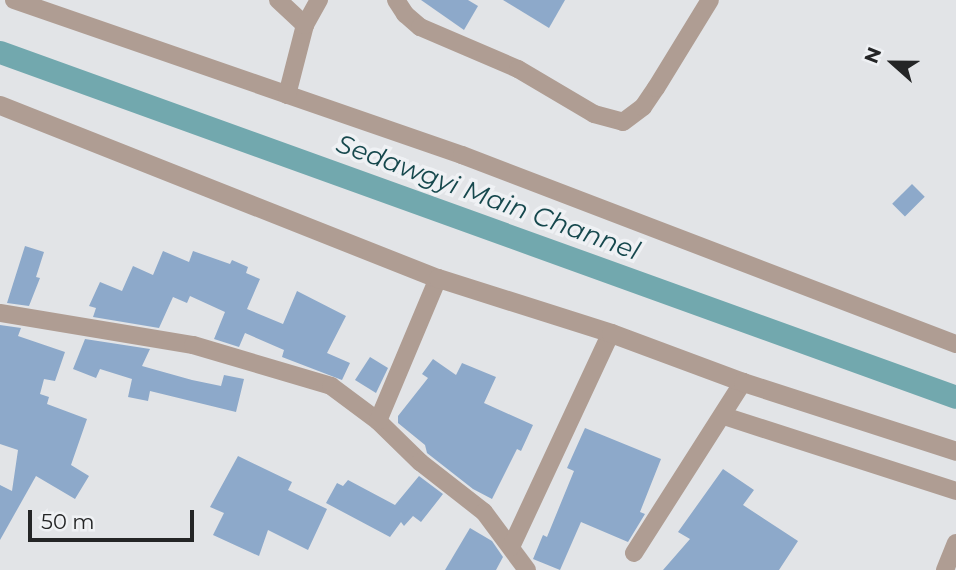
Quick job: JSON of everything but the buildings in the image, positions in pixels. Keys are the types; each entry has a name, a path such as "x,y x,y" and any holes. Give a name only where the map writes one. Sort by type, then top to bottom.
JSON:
{"street":[{"path":"278,0 305,25"},
{"path":"287,95 305,25 319,0"},
{"path":"396,0 405,14 420,27 518,69 594,114 623,122 643,107 710,0"},
{"path":"20,1 462,155 956,344"},
{"path":"0,105 438,278 611,333 743,382 956,451"},
{"path":"378,421 438,278"},
{"path":"0,313 193,345 331,386 378,421 420,461 484,512 527,570"},
{"path":"512,547 611,333"},
{"path":"634,553 724,416 743,382"},
{"path":"724,416 956,491"},
{"path":"945,570 956,543"}],"waterway":[{"name":"Sedawgyi Main Channel","path":"0,52 956,397"}]}
